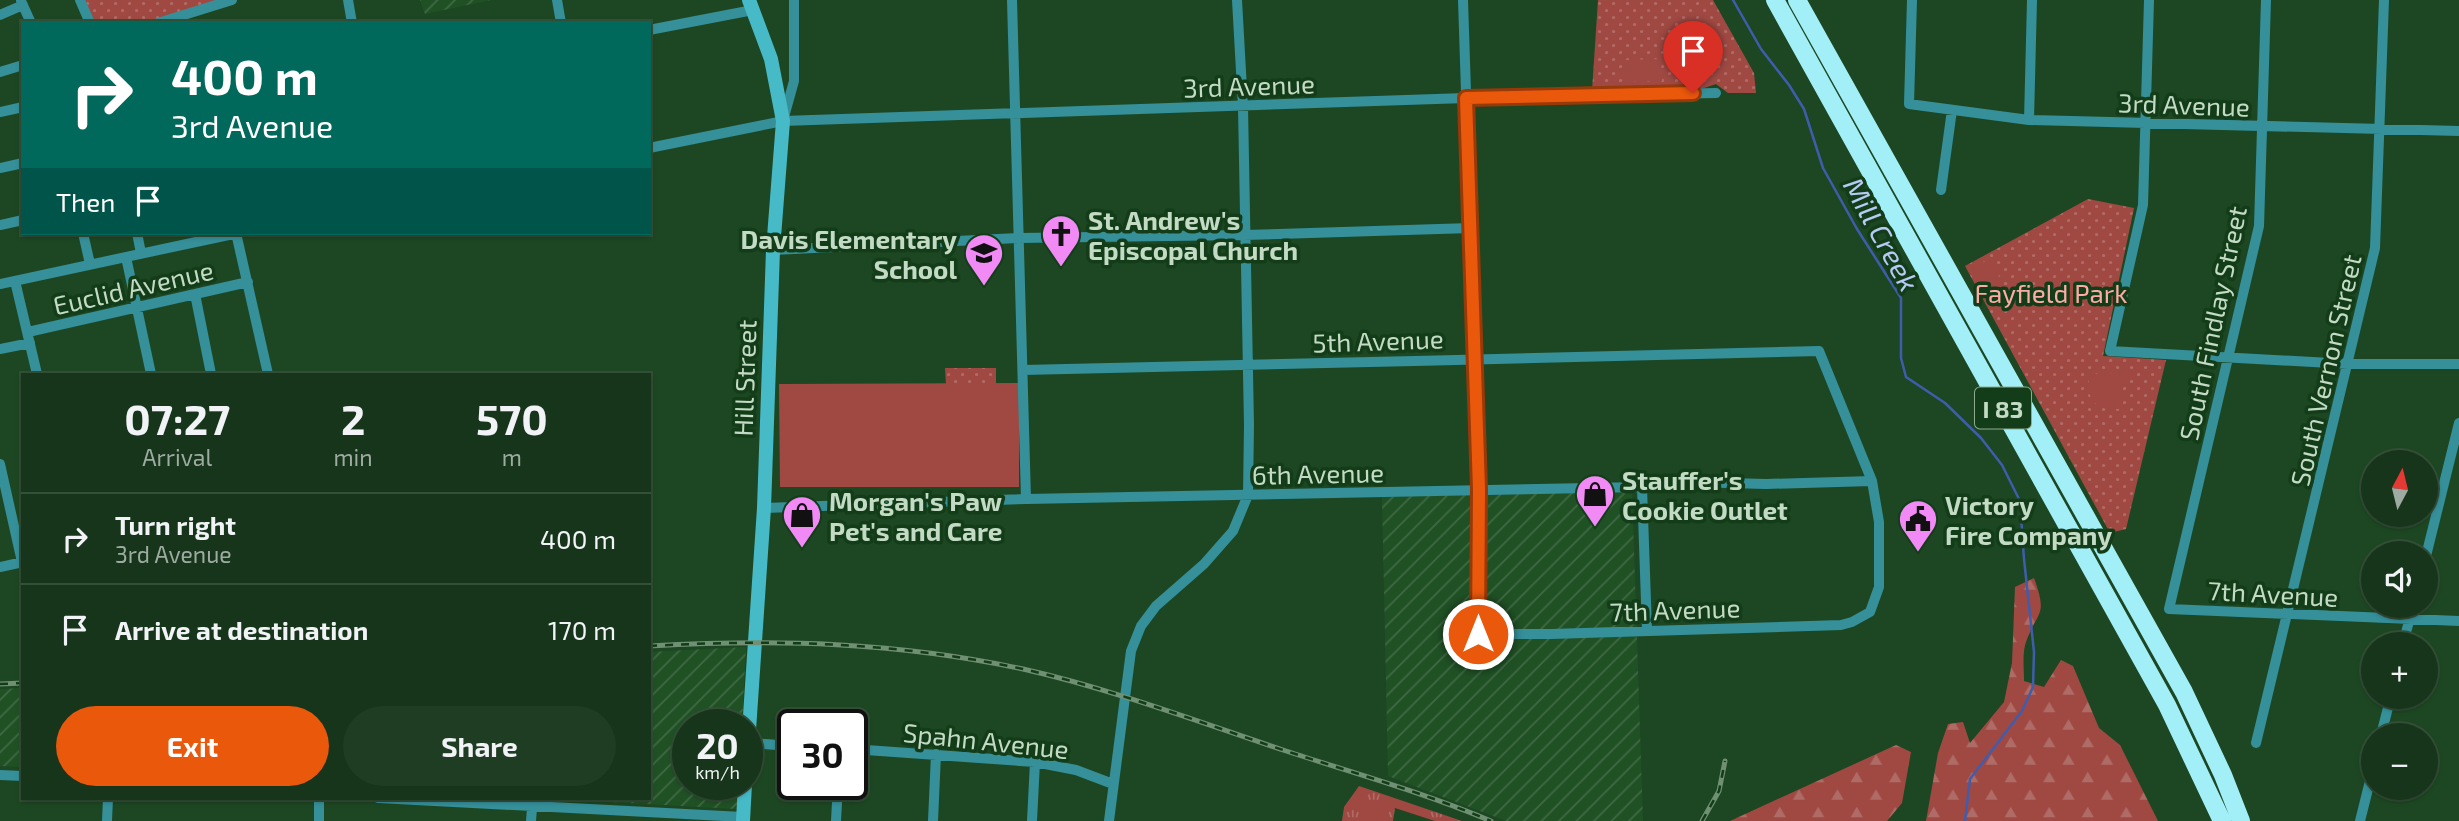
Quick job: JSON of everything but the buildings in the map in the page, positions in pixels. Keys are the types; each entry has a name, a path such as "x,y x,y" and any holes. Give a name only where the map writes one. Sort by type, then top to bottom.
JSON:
{"highway":[{"name":"I 83","path":"1775,0 2167,705 2222,821"},
{"name":"I 83","path":"1797,0 2184,692 2223,775 2241,821"}],"main road":[{"path":"751,5 771,59 783,121"},
{"name":"Hill Street","path":"750,709 764,508 773,250 783,121"},
{"path":"743,819 744,800"}],"street":[{"path":"80,0 89,21"},
{"path":"164,21 232,0"},
{"path":"348,0 352,21"},
{"path":"557,0 561,21"},
{"name":"Hill Street","path":"783,121 794,81 794,0"},
{"path":"1012,0 1026,499"},
{"path":"1109,821 1130,651 1142,626 1156,607 1221,547 1233,531 1248,495 1243,107 1237,0"},
{"path":"1463,0 1479,489"},
{"name":"3rd Avenue","path":"1912,0 1909,104 2029,120 2459,131"},
{"path":"2029,120 2032,0"},
{"path":"2149,0 2143,205 2110,351 2348,364 2459,365"},
{"name":"South Findlay Street","path":"2169,609 2259,226 2266,0"},
{"name":"South Vernon Street","path":"2256,743 2375,248 2384,0"},
{"path":"0,15 22,2 29,21"},
{"path":"651,30 751,5"},
{"path":"0,72 21,66"},
{"name":"3rd Avenue","path":"651,148 783,121 1466,98 1716,93"},
{"path":"0,112 21,107"},
{"path":"1941,190 1952,110"},
{"path":"0,168 21,163"},
{"path":"0,225 21,220"},
{"path":"773,250 1018,238 1471,229"},
{"path":"83,235 90,264"},
{"path":"137,235 141,253"},
{"path":"237,235 268,373"},
{"path":"0,284 126,257 200,236"},
{"path":"126,257 150,373"},
{"path":"15,281 37,373"},
{"name":"Euclid Avenue","path":"0,349 29,337 135,307 248,282"},
{"path":"195,294 211,373"},
{"name":"5th Avenue","path":"1023,370 1819,351 1872,481"},
{"path":"2430,541 2459,423"},
{"path":"0,464 21,558"},
{"name":"6th Avenue","path":"764,508 1026,499 1642,487 1691,482 1766,484 1872,481"},
{"name":"7th Avenue","path":"1479,489 1478,634 1841,625 1852,622 1870,612 1879,587 1879,522 1872,481"},
{"path":"1642,487 1647,630"},
{"path":"0,567 21,562"},
{"name":"7th Avenue","path":"2169,609 2459,621"},
{"path":"2406,632 2409,620"},
{"name":"Spahn Avenue","path":"868,750 1035,762 1076,770 1112,784"},
{"path":"933,821 936,754"},
{"path":"1032,821 1035,762"},
{"path":"0,775 21,776"},
{"path":"107,821 108,800"},
{"path":"319,821 320,800"},
{"path":"409,800 743,819"},
{"path":"836,821 837,800"},
{"path":"2360,821 2365,800"},
{"path":"531,821 532,808"}],"shaded area":[{"path":"420,0 491,0 425,14"},
{"path":"1632,490 1643,821 1506,821 1388,776 1382,497"},
{"path":"746,647 743,709 672,709 672,800 738,800 737,809 573,800 651,800 651,652"},
{"path":"21,688 21,767 0,766 0,689"}],"green space":[{"path":"85,0 217,0 151,21 94,21"},
{"path":"1598,0 1713,0 1754,73 1756,93 1728,93 1716,84 1701,89 1592,91"},
{"path":"1661,59 1662,81 1625,82 1624,60"},
{"name":"Fayfield Park","path":"2088,199 2134,208 2103,356 2166,360 2126,529 2110,533 1965,266"},
{"path":"1989,259 2006,288 1988,298 1972,269"},
{"path":"2121,367 2130,375 2123,380 2119,409 2097,404 2090,396 2089,374 2116,373"},
{"path":"945,368 996,368 996,385 946,385"},
{"path":"1019,383 1019,487 780,487 779,384"},
{"path":"2034,578 2041,607 2025,646 2024,681 2044,687 2061,660 2073,666 2099,728 2120,745 2158,821 1926,821 1938,753 1948,724 1963,722 1970,743 2004,702 2012,663 2015,587"},
{"path":"1896,745 1911,752 1902,803 1887,821 1730,821"},
{"path":"1359,786 1462,821 1435,821 1395,808 1393,821 1342,821 1344,807"}],"waterway":[{"name":"Mill Creek","path":"1733,0 1761,49 1804,109 1823,168 1857,229 1901,298 1901,358 1906,377 1945,403 1981,438 2002,465 2020,501 2034,652 2033,687 2022,711 1970,779 1965,821"}],"railway":[{"path":"651,646 744,643 837,645 929,653 1023,669 1155,707 1415,792 1491,821"},
{"path":"0,684 21,683"},
{"path":"1702,821 1719,791 1725,761"}],"place":[{"name":"St. Andrew's Episcopal Church","path":"1061,268"},
{"name":"Davis Elementary School","path":"984,287"},
{"name":"Stauffer's Cookie Outlet","path":"1595,528"},
{"name":"Morgan's Paw Pet's and Care","path":"802,549"},
{"name":"Victory Fire Company","path":"1918,553"}],"route":[{"path":"1478,634 1479,489 1466,98 1693,93"}]}
